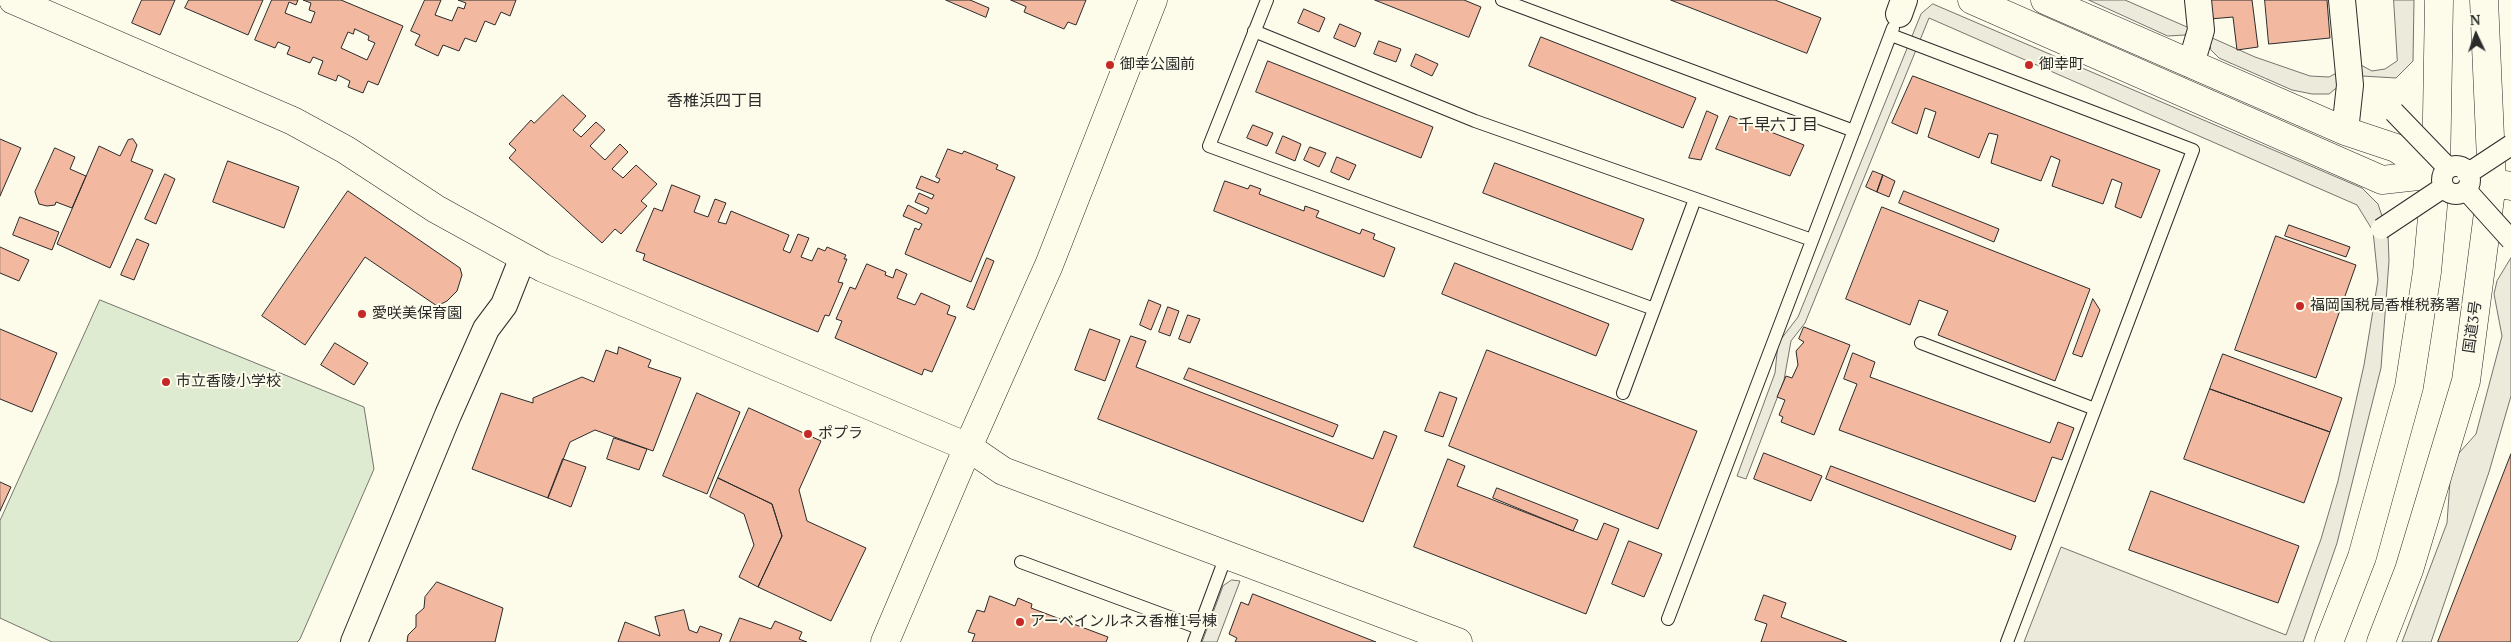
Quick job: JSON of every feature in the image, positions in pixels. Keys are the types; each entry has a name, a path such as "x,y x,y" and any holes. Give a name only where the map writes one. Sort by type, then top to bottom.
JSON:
{"main road":[{"path":"13,0 293,121 346,150 436,209 543,268 968,447 1003,471 1458,642"},
{"path":"885,642 968,447 1049,265 1153,0"},
{"path":"1972,0 2382,180 2443,177 2502,185"},
{"path":"2329,642 2362,557 2409,387 2443,177 2439,0"},
{"name":"国道3号","path":"2381,642 2409,570 2466,382 2502,185 2484,0"},
{"path":"2058,3 2191,64 2345,131 2396,148 2443,177"}],"street":[{"path":"2191,64 2201,30 2198,0"},
{"path":"2342,0 2350,85 2345,131"},
{"path":"2394,112 2443,177 2447,192 2457,196 2467,182 2511,145"},
{"path":"2381,229 2456,165 2511,240"},
{"path":"354,642 459,389 486,329 504,305 523,257"}],"lane":[{"path":"1267,0 1208,146 1654,309"},
{"path":"1502,0 1854,131"},
{"path":"1668,619 1898,16 2193,150 2007,642"},
{"path":"1254,31 1475,121 1812,240"},
{"path":"1623,393 1695,199"},
{"path":"1921,343 2095,409"},
{"path":"1194,642 1226,556"},
{"path":"1021,562 1199,628"}],"green space":[{"name":"市立香陵小学校","path":"100,300 364,407 374,469 300,639 297,642 52,642 0,618 0,521"}],"shaded area":[{"path":"2089,0 2125,0 2187,27 2192,24 2185,35 2168,36"},
{"path":"2394,0 2414,0 2413,61 2396,78 2362,76 2359,64 2372,71 2385,69 2397,61"},
{"path":"1933,4 2362,188 2378,204 2388,234 2389,261 2381,368 2337,543 2303,642 2024,642 2061,547 2286,635 2321,539 2338,481 2364,365 2378,280 2373,231 2357,205 1929,18 1805,323 1791,341 1784,380 1746,479 1737,476 1775,373 1778,343 1798,317 1921,14"},
{"path":"2210,37 2255,57 2310,76 2329,77 2342,70 2340,85 2329,94 2312,94 2292,90 2219,58 2211,50"},
{"path":"2511,258 2511,396 2489,472 2431,642 2402,642 2447,523 2451,467 2459,453 2476,434 2502,336 2494,294 2497,281"},
{"path":"1232,580 1240,581 1217,642 1202,642 1223,586"}],"building":[{"path":"142,0 175,0 160,35 132,23"},
{"path":"189,0 263,0 248,35 185,8"},
{"path":"272,0 298,0 296,5 289,2 285,13 311,23 315,12 309,10 311,3 303,0 341,0 403,26 378,85 368,81 363,93 348,87 350,81 338,75 336,81 318,74 323,61 313,57 310,63 287,54 290,47 278,42 275,48 255,40","holes":["355,29 369,36 368,40 375,43 367,60 341,48 348,32 353,34"]},
{"path":"425,0 441,0 435,15 452,21 458,7 464,9 466,3 458,0 516,0 510,16 501,12 495,25 485,21 476,42 465,38 459,51 443,45 438,56 415,45 420,35 411,31"},
{"path":"946,0 970,0 989,8 986,17"},
{"path":"1011,0 1086,0 1076,25 1068,22 1064,29 1024,12 1026,7"},
{"path":"1375,0 1464,0 1481,7 1469,37"},
{"path":"1671,0 1775,0 1821,18 1807,53"},
{"path":"2208,0 2252,0 2258,47 2237,50 2233,17 2210,19"},
{"path":"2265,0 2327,0 2330,38 2269,44"},
{"path":"1304,9 1325,18 1319,32 1298,23"},
{"path":"1340,24 1361,33 1355,47 1334,38"},
{"path":"1541,37 1696,98 1683,128 1529,66"},
{"path":"1379,41 1401,49 1396,62 1374,54"},
{"path":"1416,54 1438,64 1432,76 1411,66"},
{"path":"1268,61 1433,127 1421,158 1256,92"},
{"path":"1913,76 2160,170 2141,218 2115,207 2122,183 2112,179 2103,204 2052,186 2060,160 2051,156 2041,181 1991,163 1998,135 1989,133 1979,158 1928,137 1936,112 1925,108 1917,134 1892,123"},
{"path":"563,95 586,116 573,130 581,137 596,122 605,130 590,146 605,160 620,144 628,152 612,169 623,178 636,165 657,184 641,201 647,206 621,234 615,229 602,243 509,158 516,150 509,144 531,120 534,123"},
{"path":"1707,111 1718,116 1701,160 1689,158"},
{"path":"1730,116 1804,145 1790,176 1716,149"},
{"path":"1253,125 1273,133 1267,146 1247,138"},
{"path":"1283,136 1301,144 1295,161 1276,153"},
{"path":"0,139 21,148 0,196"},
{"path":"133,139 137,145 131,161 153,170 110,268 57,244 99,146 120,156 128,140"},
{"path":"1310,147 1326,153 1319,167 1304,160"},
{"path":"55,148 75,157 70,169 86,176 72,208 56,202 55,205 47,206 39,204 35,192"},
{"path":"948,149 962,154 964,151 998,165 996,169 1015,177 971,282 905,254 915,228 919,230 922,224 903,216 908,205 926,214 929,208 915,202 919,193 932,199 934,195 916,188 921,176 938,183 940,179 936,177"},
{"path":"1337,157 1356,165 1349,180 1331,172"},
{"path":"228,161 299,187 284,228 213,202"},
{"path":"1495,163 1644,219 1632,250 1483,193"},
{"path":"1873,171 1883,175 1877,192 1866,187"},
{"path":"165,174 175,179 156,224 145,219"},
{"path":"1883,175 1895,181 1889,197 1877,192"},
{"path":"1225,181 1248,189 1250,185 1261,189 1259,194 1304,211 1305,206 1319,211 1316,217 1360,234 1362,229 1375,234 1373,239 1395,248 1384,277 1214,211"},
{"path":"672,185 700,196 694,212 708,217 715,199 726,203 718,222 726,224 731,211 789,235 783,250 790,253 798,234 809,238 801,257 812,261 818,248 825,251 827,247 846,255 844,259 847,259 838,282 843,283 829,316 825,315 818,332 643,260 645,254 636,251 654,208 662,211"},
{"path":"348,191 460,268 462,275 457,291 447,301 437,306 365,257 305,345 262,316"},
{"path":"1904,191 1999,229 1994,242 1899,203"},
{"path":"1882,207 2090,289 2055,381 1938,335 1948,311 1919,300 1910,325 1846,299"},
{"path":"20,217 59,232 52,250 13,235"},
{"path":"2289,225 2350,247 2346,257 2285,236"},
{"path":"2276,236 2356,265 2316,378 2235,350"},
{"path":"137,239 149,244 134,280 121,275"},
{"path":"0,247 29,260 19,281 0,273"},
{"path":"987,258 994,261 974,310 967,307"},
{"path":"1455,263 1609,324 1596,356 1442,294"},
{"path":"867,264 886,272 885,275 893,278 896,269 907,274 897,298 915,305 921,293 950,306 947,314 956,317 932,372 924,369 922,375 835,338 842,321 836,319 850,287 855,289"},
{"path":"2093,299 2100,310 2082,357 2073,354"},
{"path":"1149,300 1161,305 1151,330 1140,325"},
{"path":"1168,307 1179,311 1170,336 1159,332"},
{"path":"1188,315 1200,319 1190,343 1179,339"},
{"path":"1804,327 1850,345 1814,435 1781,422 1783,417 1779,415 1785,400 1777,397 1786,376 1792,378 1798,365 1796,351 1804,342 1799,339"},
{"path":"0,329 57,353 32,412 0,399"},
{"path":"1090,329 1120,340 1105,381 1075,370"},
{"path":"1131,336 1146,341 1136,367 1373,459 1384,431 1397,436 1363,522 1098,419"},
{"path":"335,343 368,363 354,385 321,365"},
{"path":"619,347 651,360 648,367 681,378 653,451 595,430 570,442 548,498 472,469 501,393 533,403 533,398 582,377 594,382 606,350 617,354"},
{"path":"1487,350 1697,431 1658,529 1449,446"},
{"path":"1853,353 1875,362 1870,377 2050,443 2058,422 2074,428 2062,460 2052,457 2035,502 1839,430 1857,384 1844,379"},
{"path":"2223,354 2342,398 2330,432 2210,389"},
{"path":"1189,368 1338,425 1333,437 1184,379"},
{"path":"2210,389 2330,432 2304,503 2184,459"},
{"path":"1440,392 1457,398 1443,437 1425,431"},
{"path":"697,393 740,412 707,494 663,476"},
{"path":"749,408 821,441 799,490 807,521 866,548 831,621 758,587 782,536 772,504 718,478"},
{"path":"614,438 647,449 639,470 607,459"},
{"path":"1764,453 1822,476 1811,501 1754,479"},
{"path":"2511,454 2511,642 2438,642"},
{"path":"563,459 586,467 571,507 548,498"},
{"path":"1448,459 1465,466 1457,486 1597,540 1604,523 1619,529 1586,614 1414,547"},
{"path":"1831,466 2016,536 2011,550 1826,479"},
{"path":"718,478 772,504 782,536 758,587 739,577 754,545 744,514 710,497"},
{"path":"0,482 11,487 0,511"},
{"path":"1497,488 1578,520 1573,531 1493,498"},
{"path":"2151,491 2299,546 2278,603 2129,550"},
{"path":"1629,541 1662,554 1644,597 1612,584"},
{"path":"437,582 503,608 495,642 407,642 408,635 416,627 416,615 424,608 425,597"},
{"path":"1253,594 1376,642 1235,642 1237,638 1229,634 1241,602 1248,605"},
{"path":"1764,595 1786,603 1781,617 1847,642 1761,642 1767,624 1755,620"},
{"name":"アーベインルネス香椎1号棟","path":"990,596 1015,606 1018,598 1032,604 1031,608 1108,637 1106,642 972,642 975,634 968,632 977,610 984,612"},
{"path":"684,610 689,630 697,633 700,626 722,634 719,642 618,642 625,622 660,636 655,617"},
{"path":"740,618 771,629 775,621 802,632 799,639 807,642 730,642"}],"place":[{"name":"御幸公園前","path":"1110,65"},
{"name":"御幸町","path":"2029,65"},
{"name":"福岡国税局香椎税務署","path":"2300,306"},
{"name":"愛咲美保育園","path":"362,314"},
{"name":"市立香陵小学校","path":"166,382"},
{"name":"ポプラ","path":"808,434"},
{"name":"アーベインルネス香椎1号棟","path":"1020,622"}],"district":[{"name":"香椎浜四丁目","path":"715,101"},
{"name":"千早六丁目","path":"1778,125"}]}
